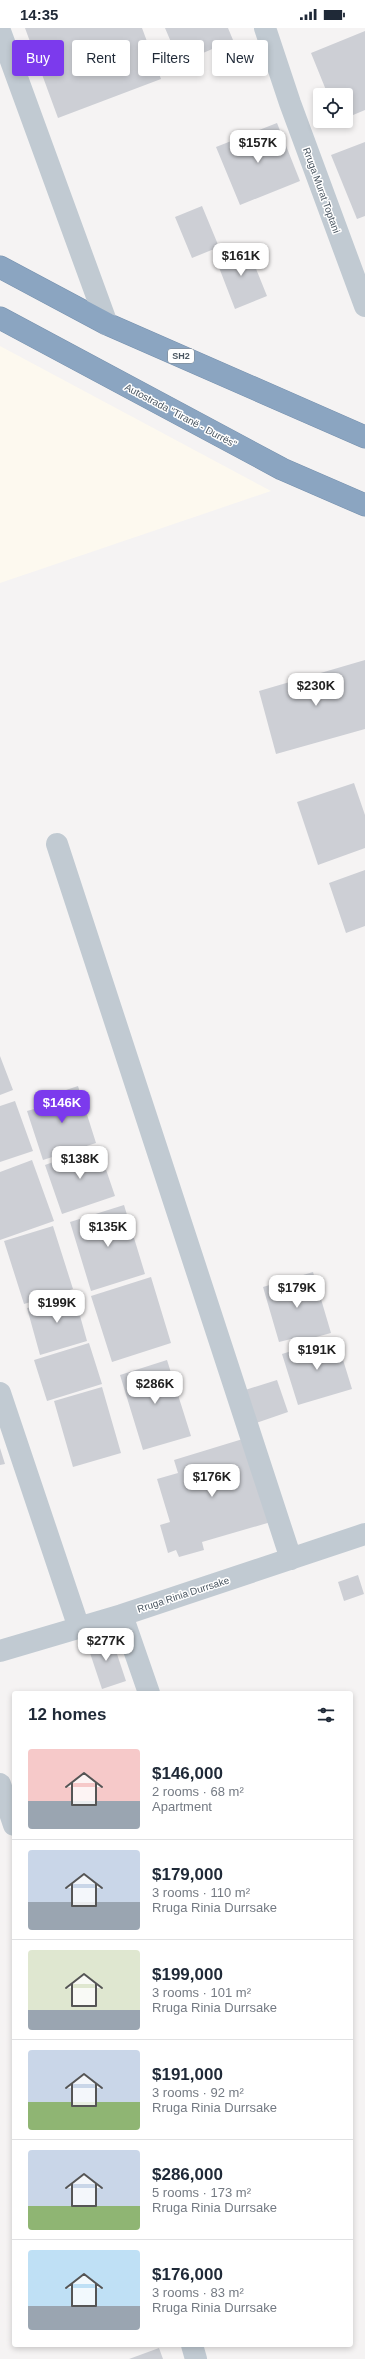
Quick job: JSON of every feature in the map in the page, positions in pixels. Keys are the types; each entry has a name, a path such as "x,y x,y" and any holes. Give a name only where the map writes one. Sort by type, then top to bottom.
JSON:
{"highway":[{"name":"SH2","path":"0,267 107,324 365,437"},
{"name":"Autostrada \"Tiranë - Durrës\"","path":"0,318 282,469 365,505"}],"street":[{"name":"Rruga Murat Toptani","path":"265,28 290,103 365,306"},
{"path":"0,31 107,324"},
{"path":"56,844 292,1558"},
{"path":"0,1393 79,1628"},
{"name":"Rruga Rinia Durrsake","path":"0,1651 122,1615 365,1535"},
{"path":"122,1615 148,1691"},
{"path":"0,1784 12,1819"},
{"path":"193,2347 196,2359"}],"shaded area":[{"path":"0,346 271,491 0,583"}],"building":[{"path":"25,28 142,28 146,40 138,40 138,76 160,76 161,79 58,118 43,76 64,76 64,40 29,40"},
{"path":"165,28 228,28 233,40 212,40 212,49 204,53 204,40 170,40"},
{"path":"365,31 365,110 353,115 353,88 325,88 311,53"},
{"path":"277,123 300,181 240,205 216,147"},
{"path":"365,142 365,216 357,219 331,155"},
{"path":"202,206 219,247 192,258 175,217"},
{"path":"246,244 267,296 235,309 215,257"},
{"path":"365,660 365,729 276,754 259,691"},
{"path":"354,783 365,815 365,848 318,865 297,802"},
{"path":"365,870 365,926 346,933 329,883"},
{"path":"0,1056 13,1090 0,1095"},
{"path":"78,1086 96,1143 43,1160 27,1111 48,1105 48,1096"},
{"path":"15,1101 33,1151 0,1162 0,1106"},
{"path":"98,1146 115,1196 62,1214 45,1165"},
{"path":"32,1160 54,1221 0,1240 0,1172"},
{"path":"124,1205 145,1274 91,1291 70,1222"},
{"path":"53,1226 73,1289 24,1304 4,1241"},
{"path":"313,1272 331,1333 294,1343 291,1339 279,1342 263,1287"},
{"path":"151,1277 171,1343 112,1362 91,1296"},
{"path":"74,1294 87,1341 40,1355 27,1308"},
{"path":"336,1337 352,1389 298,1405 282,1354"},
{"path":"89,1343 102,1384 47,1401 34,1360"},
{"path":"167,1360 191,1436 143,1450 120,1375"},
{"path":"277,1380 288,1412 253,1424 242,1391"},
{"path":"102,1387 121,1453 73,1467 54,1401"},
{"path":"246,1438 271,1522 202,1542 204,1550 179,1557 176,1550 168,1553 160,1525 170,1522 157,1479 178,1473 174,1460"},
{"path":"0,1448 5,1464 0,1465"},
{"path":"358,1575 364,1594 344,1601 338,1582"},
{"path":"111,1636 126,1681 102,1689 87,1644"},
{"path":"159,2348 163,2359 129,2359"}]}
